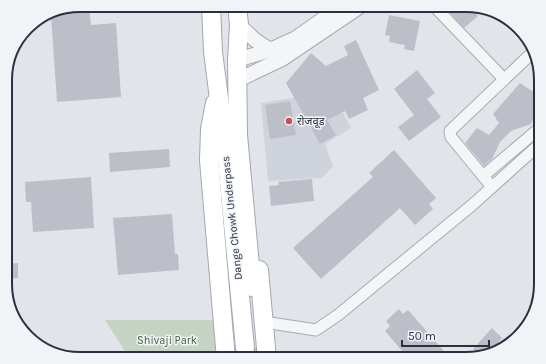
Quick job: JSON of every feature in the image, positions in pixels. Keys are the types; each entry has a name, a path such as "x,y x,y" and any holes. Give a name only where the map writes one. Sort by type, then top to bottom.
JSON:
{"main road":[{"name":"Dange Chowk Underpass","path":"211,12 213,52 227,161 256,351"},
{"name":"Dange Chowk Underpass","path":"238,12 239,25 237,60 238,135 256,351"},
{"path":"218,88 210,129 209,160 225,352"},
{"path":"238,135 250,155 264,322 256,351"}],"street":[{"path":"237,60 270,50 296,38 333,12"},
{"path":"238,80 282,59 352,12"},
{"path":"440,12 504,79"},
{"path":"239,25 255,40 270,50"},
{"path":"492,187 451,137 450,131 529,56"},
{"path":"483,176 534,133"},
{"path":"264,322 316,330 338,315 492,187 534,149"}],"shaded area":[{"path":"326,79 351,128 325,144 333,166 322,178 268,181 261,103 292,98"}],"green space":[{"name":"Shivaji Park","path":"105,320 216,320 218,352 126,352"}],"building":[{"path":"90,12 91,25 116,23 121,97 57,102 51,18 67,13"},
{"path":"449,12 476,13 478,16 464,28"},
{"path":"389,15 420,21 414,51 404,49 405,45 389,42 390,36 385,35"},
{"path":"356,40 379,90 363,98 368,110 349,119 345,111 327,120 336,135 320,144 286,83 311,53 326,66 348,55 344,46"},
{"path":"417,70 435,93 427,99 441,117 409,141 398,127 414,115 394,89"},
{"path":"520,83 532,91 534,89 534,117 531,124 511,131 500,142 492,159 484,166 465,143 477,128 489,135 499,123 493,114"},
{"path":"290,101 296,135 270,139 265,105"},
{"path":"169,149 170,167 110,172 109,153"},
{"path":"394,150 436,198 429,204 433,209 415,225 400,208 321,279 293,248 373,177 369,173"},
{"path":"91,177 94,228 33,232 31,202 26,202 25,182"},
{"path":"312,179 314,201 271,206 269,186 279,185 278,182"},
{"path":"172,214 175,254 178,254 179,270 118,275 113,218"},
{"path":"18,263 18,278 12,278 12,264"},
{"path":"399,309 403,314 408,310 445,352 403,352 385,331 390,326 386,321"},
{"path":"492,328 502,338 492,347 476,351 473,349"}],"place":[{"name":"रोजवूड","path":"289,121"}]}
